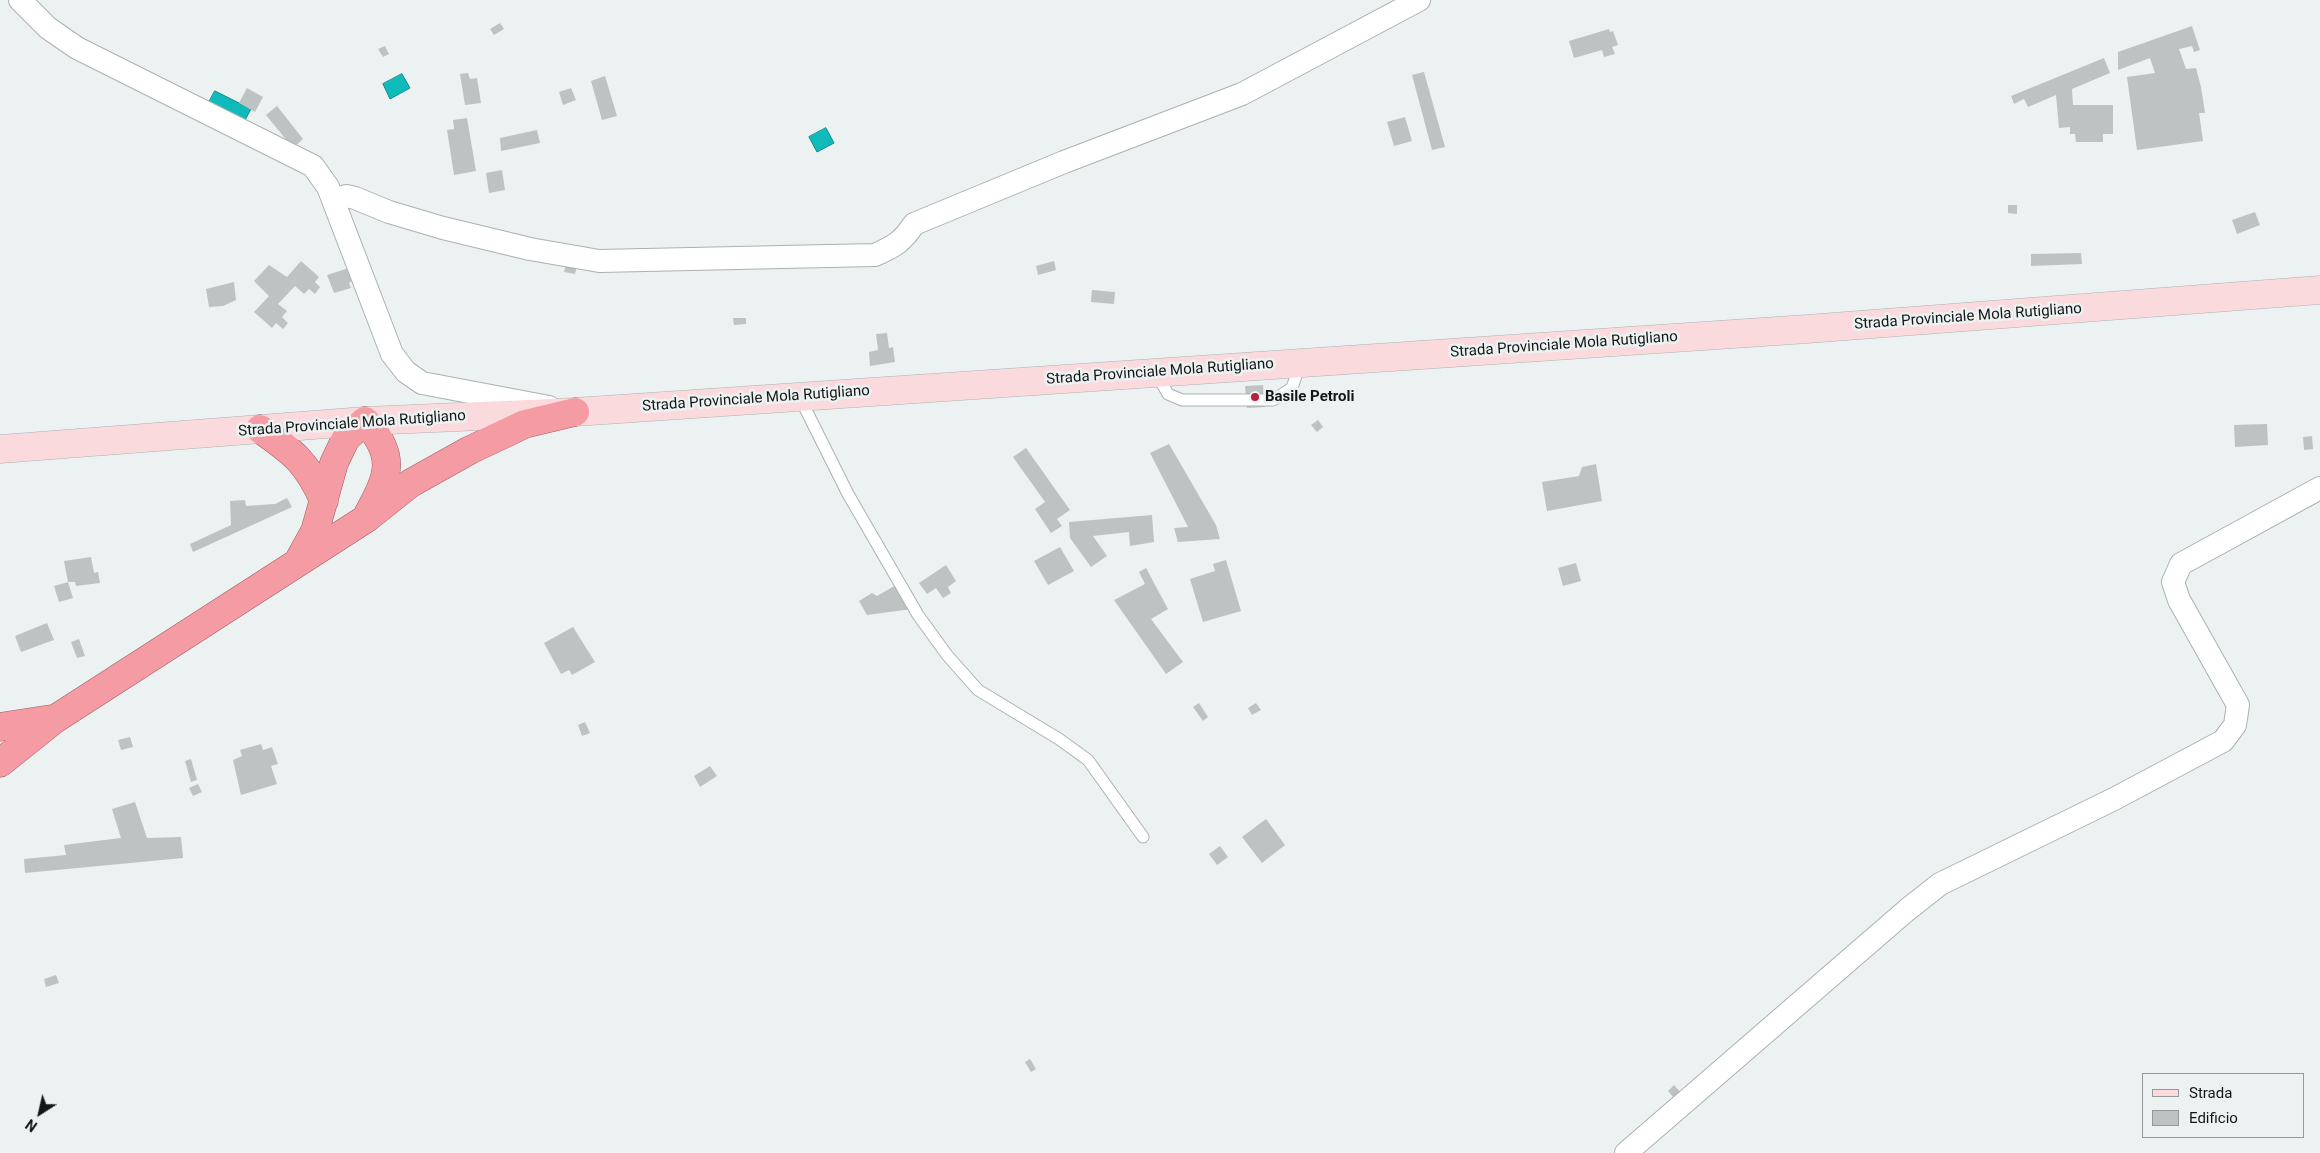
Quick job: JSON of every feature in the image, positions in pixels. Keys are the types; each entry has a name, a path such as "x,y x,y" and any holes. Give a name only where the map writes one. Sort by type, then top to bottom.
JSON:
{"highway":[{"path":"0,763 55,719 367,518 411,483 470,450 525,424 575,412"},
{"path":"300,560 315,531 334,463 346,438 365,421 378,435 387,457 382,488 367,518"},
{"path":"260,429 290,450 305,465 315,480 324,501"},
{"path":"0,727 55,719"}],"main road":[{"name":"Strada Provinciale Mola Rutigliano","path":"0,449 365,421 575,412 1807,329 2320,290"}],"street":[{"path":"20,0 48,28 77,48 313,166 328,187 392,354 406,372 422,383 575,412"},
{"path":"333,200 346,196 355,198 389,212 443,228 530,249 600,261 875,255 896,246 905,238 914,224 1046,169 1242,94 1419,0"},
{"path":"1626,1153 1907,910 1940,884 2114,799 2223,741 2235,725 2238,705 2179,600 2173,582 2181,564 2320,488"}],"lane":[{"path":"799,396 848,494 918,615 947,655 978,690 1059,739 1088,760 1143,837"}],"water":[{"path":"402,74 410,88 390,99 383,84"},
{"path":"215,91 251,109 244,122 208,104"},
{"path":"826,128 834,143 817,152 809,137"}],"building":[{"path":"500,23 504,29 494,35 490,29"},
{"path":"2192,26 2200,50 2194,52 2192,46 2179,49 2186,69 2196,68 2201,87 2205,113 2199,113 2203,141 2137,150 2127,77 2155,73 2150,58 2118,70 2118,52"},
{"path":"1609,29 1610,32 1613,31 1618,45 1612,47 1615,54 1604,57 1602,50 1574,58 1569,41"},
{"path":"385,46 389,54 383,57 378,49"},
{"path":"2104,58 2110,73 2072,89 2073,105 2113,105 2113,134 2103,134 2103,142 2076,142 2075,134 2070,134 2070,127 2059,128 2056,95 2028,107 2024,99 2014,104 2011,96"},
{"path":"1424,72 1445,147 1432,150 1412,75"},
{"path":"468,73 470,79 477,78 481,103 465,105 460,74"},
{"path":"605,76 617,116 602,120 591,81"},
{"path":"247,88 263,97 255,112 239,103"},
{"path":"571,88 576,100 563,105 559,92"},
{"path":"277,106 303,139 293,148 266,115"},
{"path":"1405,117 1412,141 1394,146 1387,122"},
{"path":"467,118 476,171 454,175 447,130 454,129 453,120"},
{"path":"537,130 540,143 501,151 500,138"},
{"path":"502,170 505,190 489,193 486,173"},
{"path":"2008,205 2017,205 2017,214 2008,213"},
{"path":"2255,212 2260,225 2237,234 2232,220"},
{"path":"2081,253 2082,264 2031,266 2031,254"},
{"path":"301,261 319,277 315,282 320,287 315,294 309,289 304,294 295,286 278,304 287,311 282,317 288,323 283,329 276,323 272,328 254,312 269,296 254,281 269,265 287,277"},
{"path":"1054,261 1056,270 1038,275 1036,266"},
{"path":"566,263 577,265 575,274 564,272"},
{"path":"349,268 353,280 349,283 351,288 334,293 327,275"},
{"path":"234,282 236,300 223,306 209,307 206,289"},
{"path":"1092,290 1115,292 1114,304 1091,302"},
{"path":"733,318 746,318 746,324 734,325"},
{"path":"887,333 889,348 893,347 895,362 870,366 869,352 878,350 876,334"},
{"path":"1263,385 1265,407 1247,408 1245,386"},
{"path":"1318,420 1323,427 1317,432 1311,425"},
{"path":"2267,424 2268,445 2235,447 2234,425"},
{"path":"2312,436 2313,449 2304,450 2303,437"},
{"path":"1169,444 1216,525 1220,539 1178,542 1174,528 1188,527 1150,453"},
{"path":"1026,448 1070,510 1057,519 1062,526 1051,533 1035,509 1045,502 1013,457"},
{"path":"1596,464 1602,501 1547,511 1542,482 1579,476 1582,467"},
{"path":"287,498 292,507 193,552 190,544 231,525 230,501 245,500 246,506 275,504"},
{"path":"1152,515 1154,542 1130,546 1129,532 1093,536 1107,556 1091,567 1070,538 1069,522"},
{"path":"1060,547 1074,571 1048,585 1034,561"},
{"path":"91,557 94,573 98,572 100,583 76,586 75,582 68,582 64,561"},
{"path":"1226,560 1241,611 1203,622 1190,579 1215,571 1213,564"},
{"path":"1576,563 1581,581 1563,586 1558,568"},
{"path":"946,565 956,581 948,587 951,593 943,598 936,588 927,594 919,583"},
{"path":"1146,568 1168,609 1151,619 1183,662 1166,674 1114,600 1145,584 1139,572"},
{"path":"68,582 73,598 59,602 54,586"},
{"path":"896,585 912,609 867,615 859,601 872,593 877,596"},
{"path":"47,623 54,640 21,652 15,636"},
{"path":"573,627 595,662 572,675 569,670 561,674 544,643"},
{"path":"79,639 85,656 77,658 71,642"},
{"path":"1199,703 1208,717 1203,721 1193,707"},
{"path":"1256,703 1261,710 1252,715 1248,708"},
{"path":"585,722 590,733 582,736 578,725"},
{"path":"130,737 133,747 121,750 118,740"},
{"path":"261,744 263,750 272,747 278,764 271,766 277,784 241,795 233,760 242,756 240,750"},
{"path":"191,759 197,780 191,782 185,761"},
{"path":"710,766 717,776 700,787 694,776"},
{"path":"198,784 202,792 193,796 189,788"},
{"path":"135,802 147,838 181,837 183,858 25,873 24,859 66,855 64,845 121,838 112,809"},
{"path":"1266,819 1285,845 1262,863 1242,837"},
{"path":"1220,846 1228,857 1217,865 1209,854"},
{"path":"56,975 59,983 46,987 44,979"},
{"path":"1030,1059 1036,1069 1031,1072 1025,1062"},
{"path":"1674,1085 1680,1092 1674,1098 1668,1091"}],"place":[{"name":"Basile Petroli","path":"1255,397"}]}
